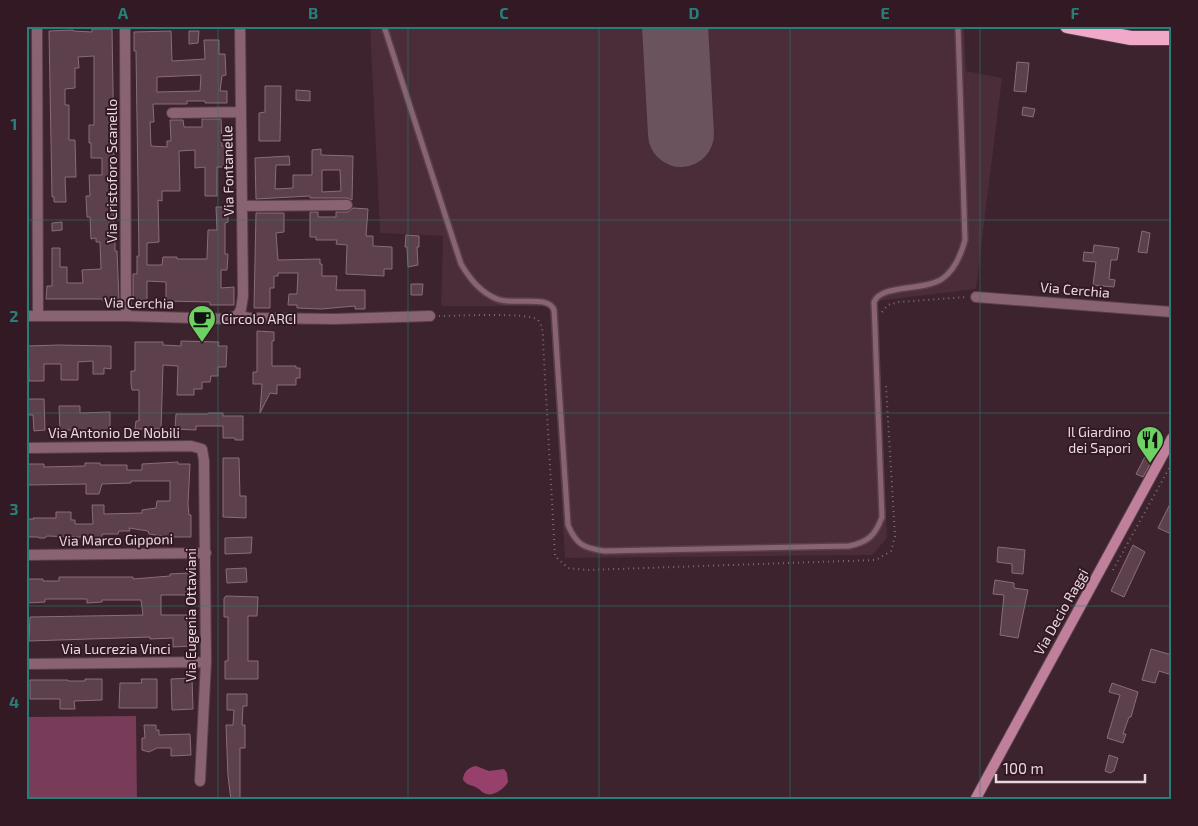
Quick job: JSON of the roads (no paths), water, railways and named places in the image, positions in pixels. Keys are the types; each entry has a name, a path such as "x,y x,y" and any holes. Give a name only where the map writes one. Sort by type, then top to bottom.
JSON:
{"highway":[{"path":"1067,26 1131,38 1172,38"}],"main road":[{"name":"Via Decio Raggi","path":"975,800 1172,438"}],"street":[{"path":"36,26 38,316"},
{"name":"Via Cristoforo Scanello","path":"125,26 126,316"},
{"name":"Via Fontanelle","path":"238,315 243,296 240,26"},
{"path":"172,113 241,112"},
{"path":"242,206 347,205"},
{"name":"Via Cerchia","path":"976,297 1172,312"},
{"name":"Via Cerchia","path":"26,316 228,319 238,315 250,318 335,319 430,316"},
{"name":"Via Antonio De Nobili","path":"26,448 191,446 202,449"},
{"name":"Via Eugenia Ottaviani","path":"200,781 206,662 206,553 204,461 202,449"},
{"name":"Via Marco Gipponi","path":"26,555 206,553"},
{"name":"Via Lucrezia Vinci","path":"26,664 206,662"}],"lane":[{"path":"384,26 461,264 471,279 483,291 498,299 513,302 545,301 552,305 554,310 568,525 573,536 580,544 589,549 604,551 849,546 859,544 870,538 878,529 882,518 874,302 876,296 882,292 921,287 941,280 958,261 965,240 958,26"}],"place":[{"name":"Circolo ARCI","path":"202,343"},
{"name":"Il Giardino dei Sapori","path":"1150,464"}]}
